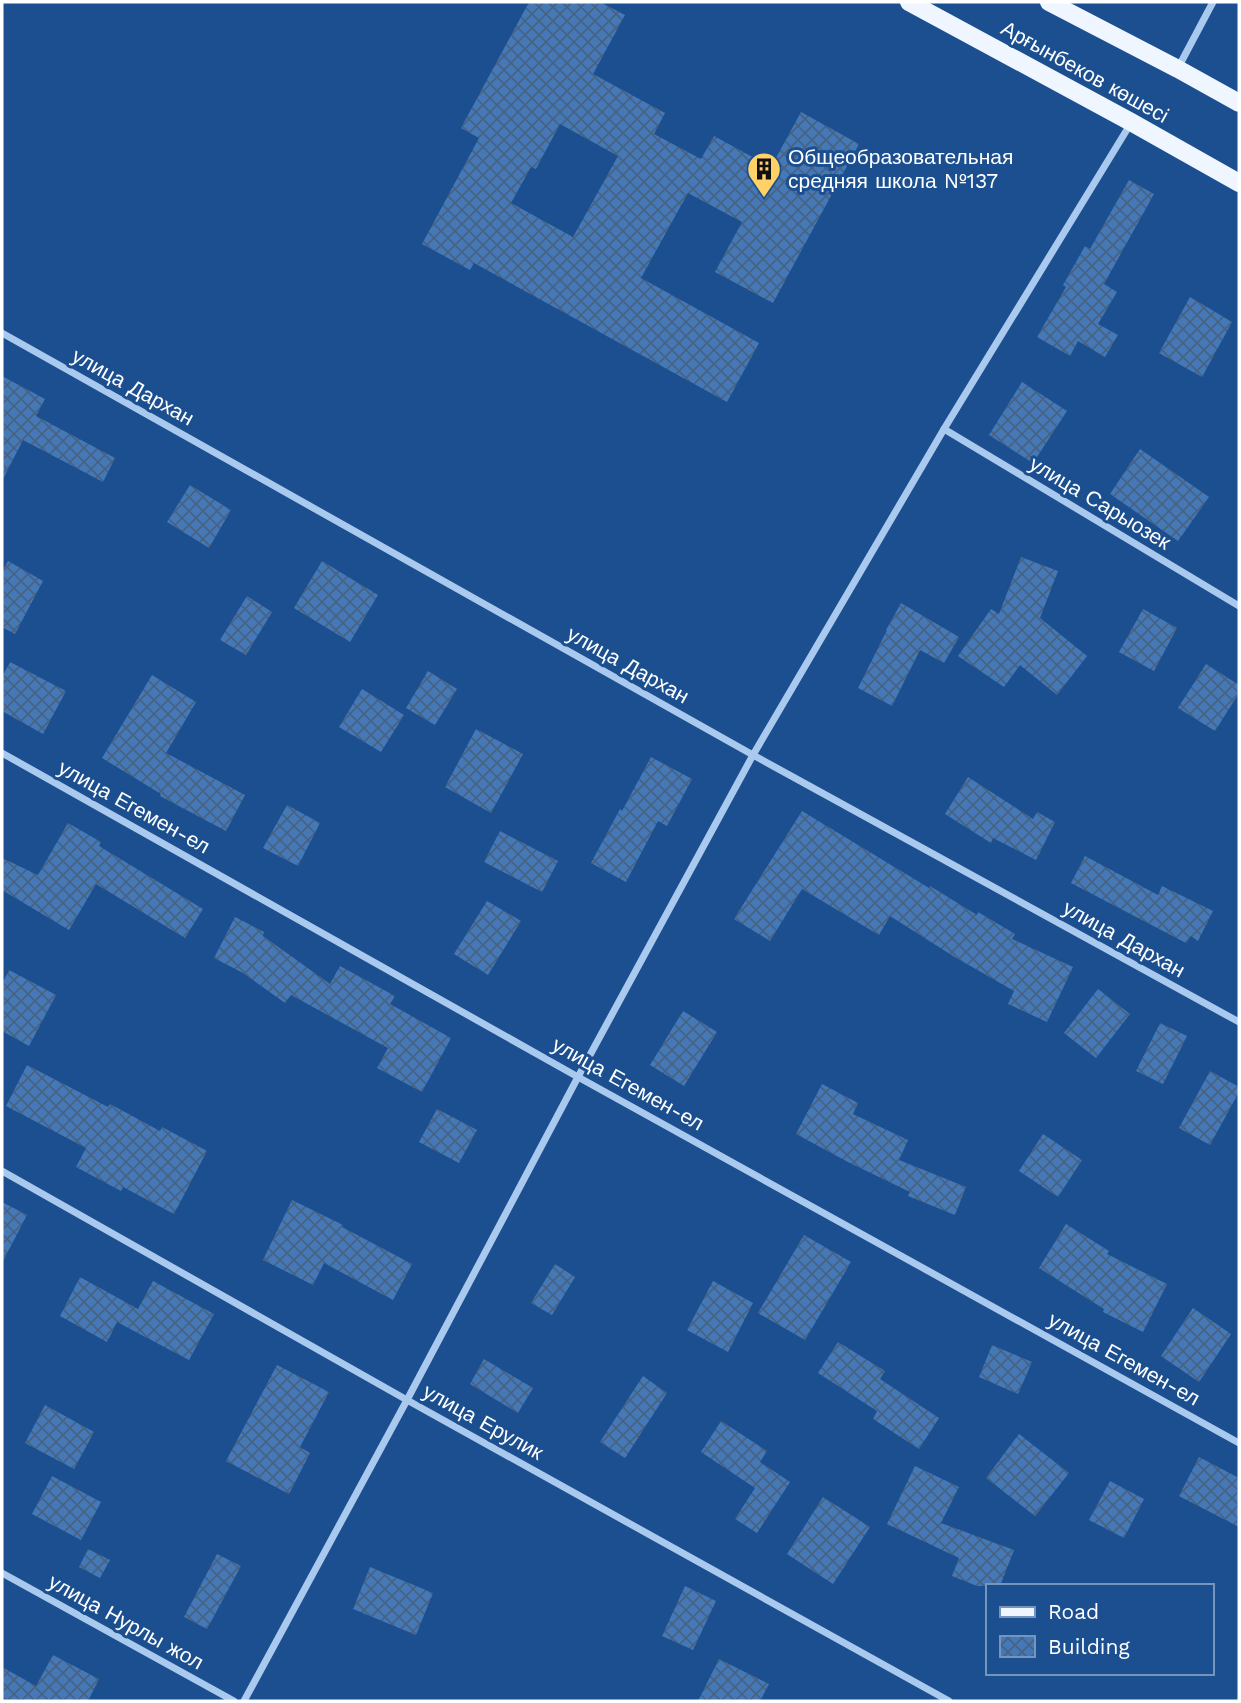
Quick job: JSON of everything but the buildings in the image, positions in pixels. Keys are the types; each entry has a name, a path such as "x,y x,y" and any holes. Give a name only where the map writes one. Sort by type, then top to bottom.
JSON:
{"main road":[{"name":"Арғынбеков көшесі","path":"909,2 1239,183"},
{"name":"Арғынбеков көшесі","path":"1049,2 1239,103"}],"street":[{"path":"1178,69 1213,2"},
{"path":"244,1701 753,755 944,429 1131,122"},
{"name":"улица Дархан","path":"2,333 753,755 1239,1022"},
{"name":"улица Сарыозек","path":"944,429 1239,606"},
{"name":"улица Егемен-ел","path":"2,753 578,1077 1239,1443"},
{"name":"улица Ерулик","path":"2,1171 949,1701"},
{"name":"улица Нурлы жол","path":"2,1573 234,1701"}],"place":[{"name":"Общеобразовательная средняя школа №137","path":"764,199"}]}
